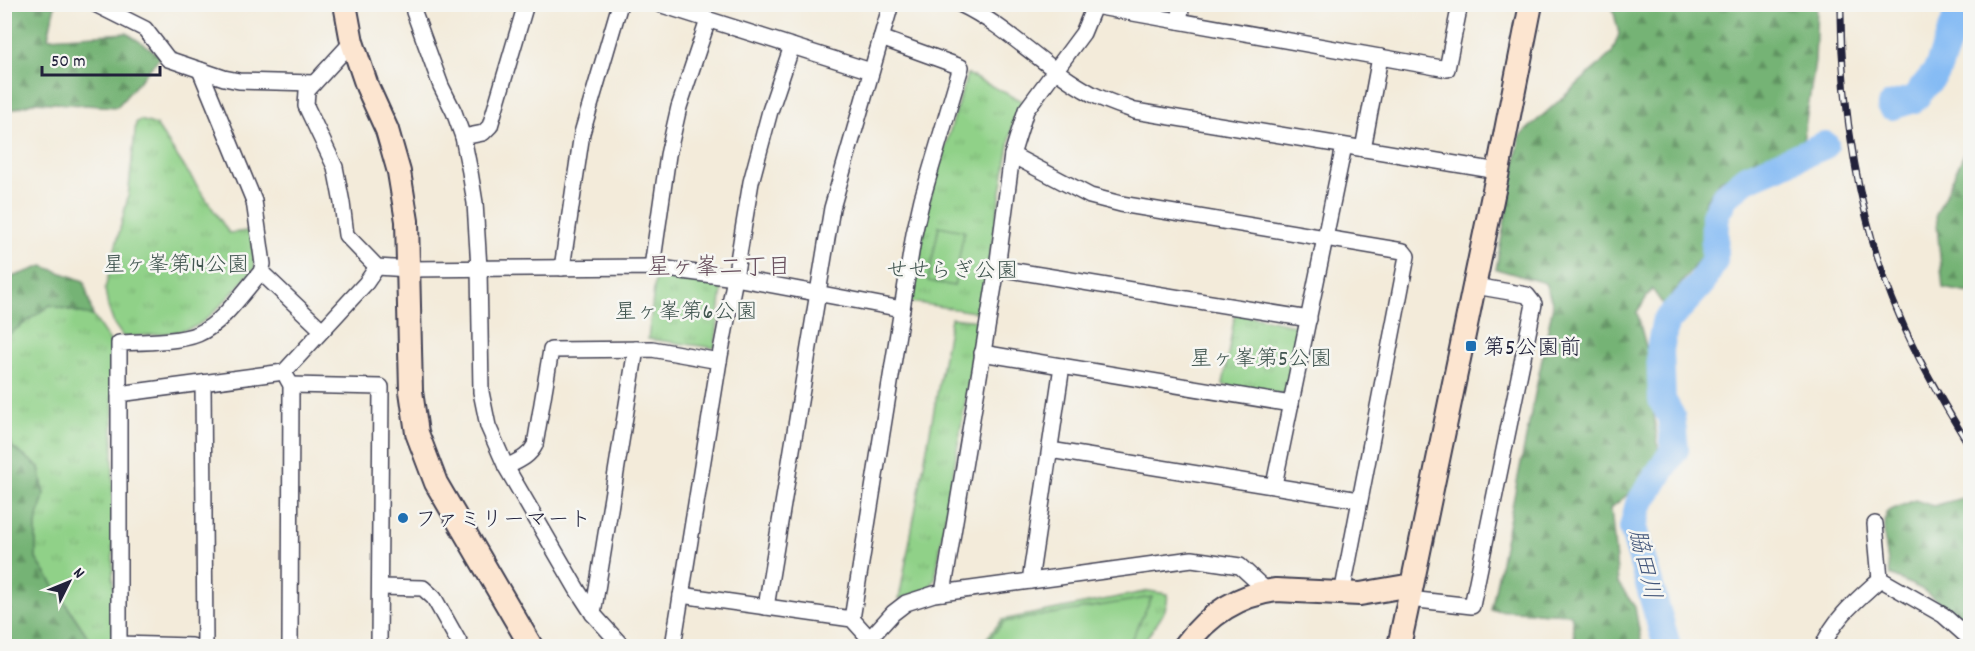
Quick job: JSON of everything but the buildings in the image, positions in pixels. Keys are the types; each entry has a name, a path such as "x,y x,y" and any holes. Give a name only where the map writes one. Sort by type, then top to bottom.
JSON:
{"street":[{"path":"95,4 145,29 168,59 239,81 314,83"},
{"path":"345,4 352,42 367,86 387,130 399,172 407,221 411,391 417,433 436,483 531,646"},
{"path":"413,4 441,86 463,136 475,203 479,268 481,392 488,426 506,467 593,614 622,646"},
{"path":"463,136 483,133 490,126 526,4"},
{"path":"562,268 582,133 620,4"},
{"path":"658,4 872,71"},
{"path":"766,607 832,208 891,4"},
{"path":"960,4 1009,34 1091,93 1136,111 1498,171"},
{"path":"1179,21 1182,4"},
{"path":"943,593 997,268 1012,155 1026,110 1083,33 1095,5 1447,69 1460,4"},
{"path":"1401,637 1475,286 1531,4"},
{"path":"652,267 668,156 679,107 708,20"},
{"path":"881,38 961,67 914,234 852,619 866,643 893,613 906,603 934,594 1192,559 1240,566 1267,591"},
{"path":"352,42 307,91 306,106 335,167 345,236 376,267 409,269 652,267 735,278 902,309"},
{"path":"673,646 751,182 770,111 792,46"},
{"path":"1363,149 1380,57"},
{"path":"192,646 119,644 119,343 183,338 198,334 214,324 261,272 263,264 254,201 200,70"},
{"path":"1274,485 1344,146"},
{"path":"1012,155 1090,196 1121,204 1403,251 1407,255 1342,594"},
{"path":"290,646 287,379 322,330 366,283 376,267"},
{"path":"997,268 1309,319"},
{"path":"261,272 322,330"},
{"path":"1185,646 1216,612 1238,600 1267,591 1342,594 1411,592 1472,606 1534,304 1527,295 1475,286"},
{"path":"506,467 524,458 535,445 551,350 652,349 719,362"},
{"path":"593,614 636,350"},
{"path":"982,353 1291,404"},
{"path":"1030,581 1062,366"},
{"path":"119,394 203,383 287,379 381,387 379,646"},
{"path":"203,383 205,646"},
{"path":"1050,450 1359,500"},
{"path":"1875,524 1880,579"},
{"path":"1880,579 1943,615 1971,639"},
{"path":"1823,646 1836,622 1880,579"},
{"path":"380,587 423,588 434,598 461,646"},
{"path":"681,595 852,619"}],"green space":[{"path":"4,5 55,5 48,38 127,33 161,56 117,107 35,102 5,112"},
{"path":"1612,5 1817,5 1815,62 1802,148 1720,180 1706,200 1708,248 1664,306 1652,289 1637,312 1652,370 1651,391 1659,453 1638,486 1611,508 1618,583 1635,607 1642,646 1576,646 1571,614 1491,610 1553,305 1545,283 1496,269 1520,136 1612,53 1619,34"},
{"name":"せせらぎ公園","path":"967,74 1022,101 1013,122 980,313 910,302 927,208"},
{"name":"星ヶ峯第14公園","path":"140,120 156,125 229,233 247,231 252,235 255,268 217,309 194,327 168,333 123,337 114,324 105,289 128,197 136,123"},
{"path":"1970,141 1970,293 1943,288 1936,215"},
{"path":"939,226 964,231 954,286 928,281"},
{"path":"43,266 84,281 93,316 50,305 5,337 5,282 9,278"},
{"name":"星ヶ峯第6公園","path":"656,272 723,281 715,348 648,339"},
{"path":"50,305 93,316 113,346 113,646 94,646 36,559 36,523 44,495 39,467 12,447 5,430 4,337"},
{"name":"星ヶ峯第5公園","path":"1235,313 1295,325 1300,329 1287,390 1281,394 1223,385"},
{"path":"951,318 979,321 935,580 928,589 899,599"},
{"path":"5,430 12,447 39,467 44,495 36,524 36,559 94,646 5,646"},
{"path":"1970,496 1970,614 1955,614 1921,589 1890,575 1884,536 1886,512 1915,500 1933,506"},
{"path":"1149,591 1167,594 1167,601 1163,614 1140,646 980,646 1002,620"},
{"path":"1152,597 1128,646 983,646 1004,622"}],"waterway":[{"name":"脇田川","path":"1891,106 1914,99 1937,71 1955,22 1958,4"},
{"name":"脇田川","path":"1667,646 1633,528 1639,504 1675,449 1671,416 1662,400 1660,350 1665,323 1700,285 1714,261 1715,215 1725,196 1747,178 1825,145"}],"railway":[{"path":"1841,4 1848,123 1873,242 1885,279 1914,349 1970,447"}],"place":[{"name":"第5公園前","path":"1471,346"},
{"name":"ファミリーマート","path":"403,518"}],"district":[{"name":"星ヶ峯二丁目","path":"719,266"}]}
